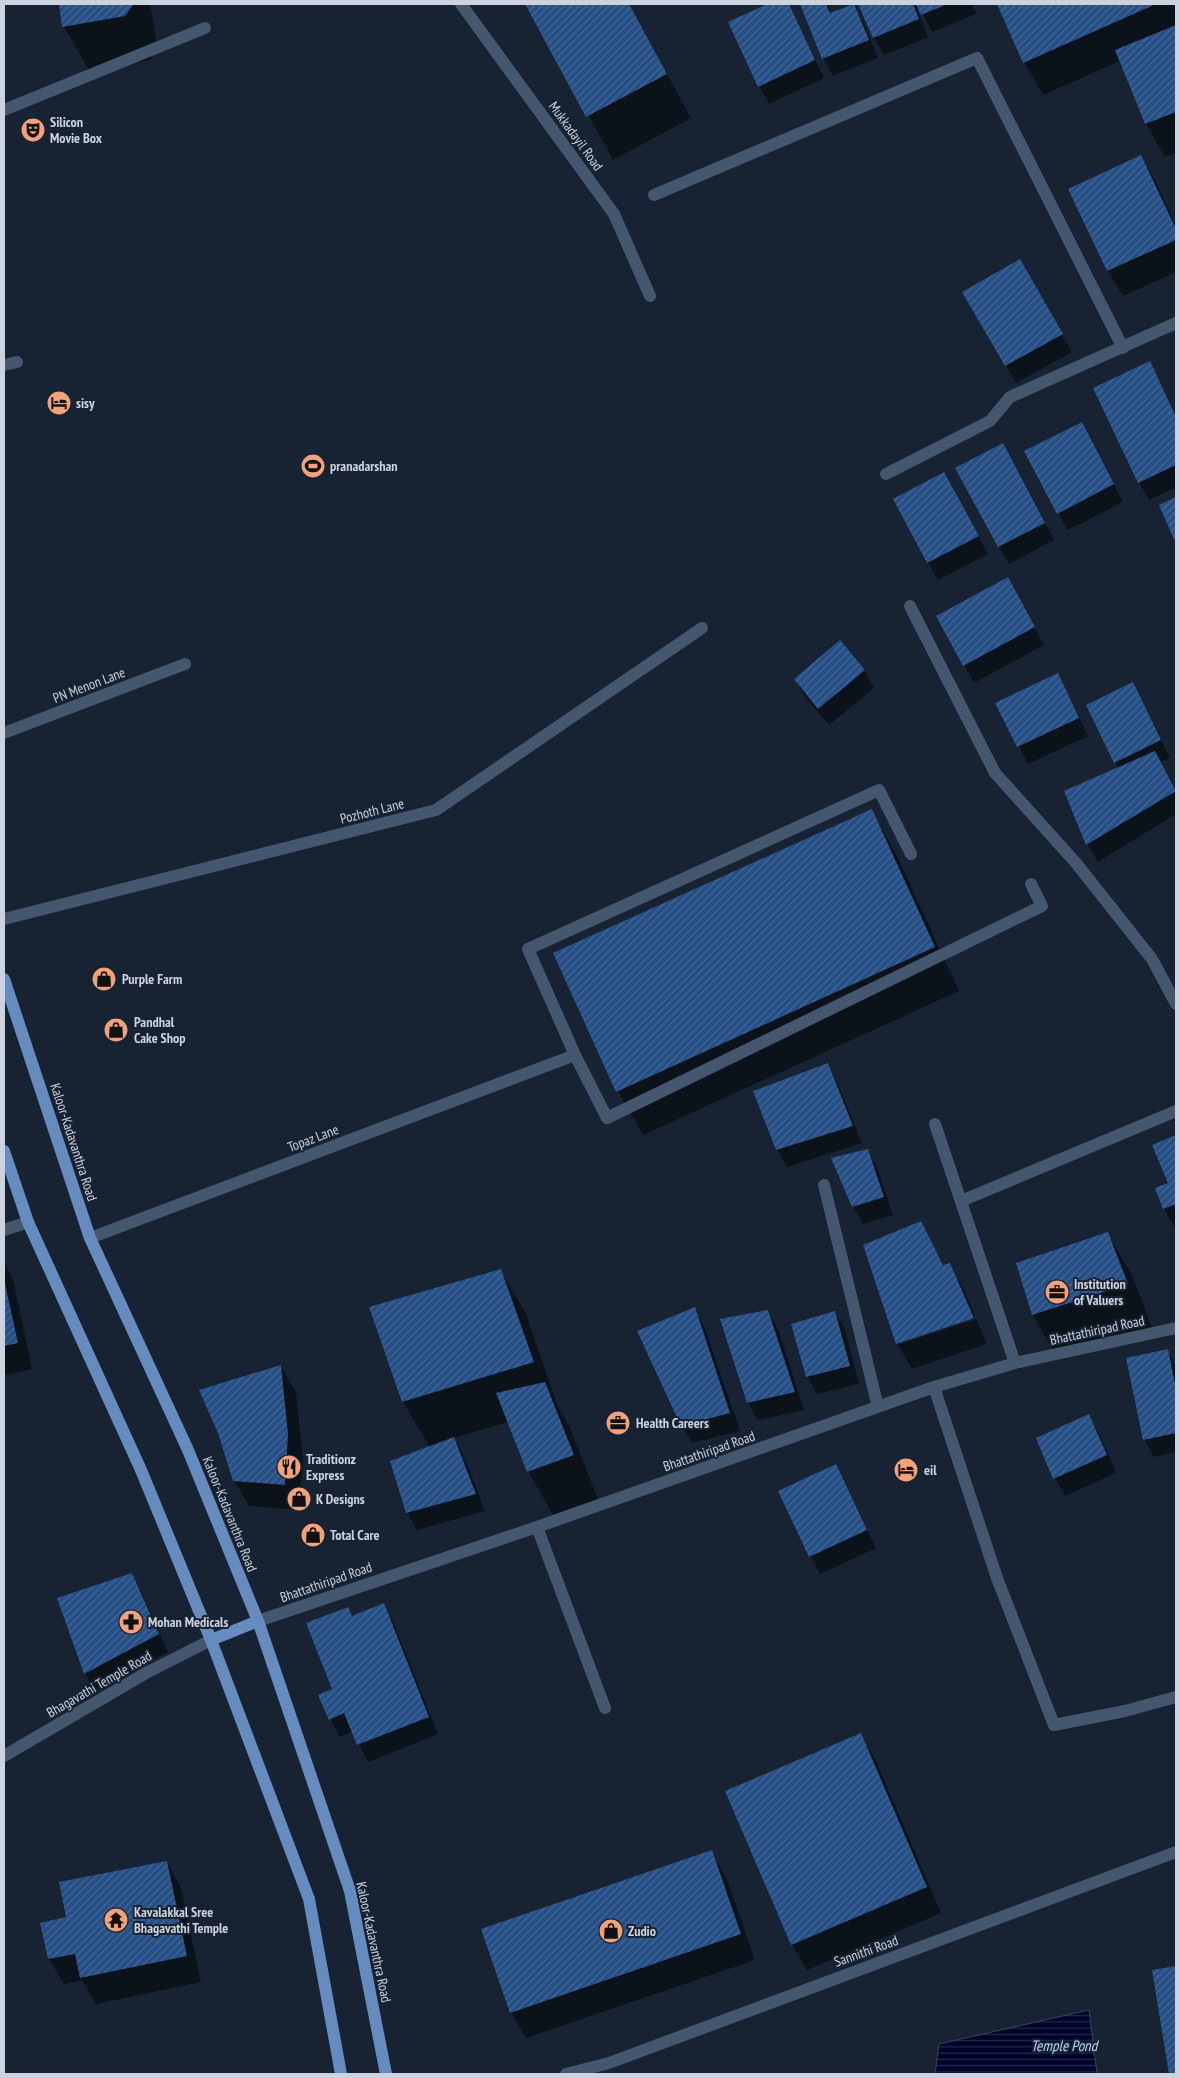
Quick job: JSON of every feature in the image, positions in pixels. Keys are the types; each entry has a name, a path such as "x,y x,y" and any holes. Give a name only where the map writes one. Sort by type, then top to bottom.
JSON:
{"main road":[{"name":"Kaloor-Kadavanthra Road","path":"4,979 90,1238 188,1450 258,1621 350,1891 386,2074"},
{"path":"4,1151 28,1222 141,1470 211,1640 308,1899 341,2074"},
{"path":"211,1640 258,1621"}],"street":[{"name":"Mukkadayil Road","path":"461,4 614,214 650,296"},
{"path":"4,110 205,28"},
{"path":"654,195 978,58 1123,348"},
{"path":"886,474 990,421 1010,397 1176,323"},
{"path":"4,365 17,362"},
{"path":"910,606 995,773 1076,863 1152,959 1176,1004"},
{"name":"Pozhoth Lane","path":"4,919 436,810 702,628"},
{"name":"PN Menon Lane","path":"4,733 185,664"},
{"path":"911,854 879,790 528,949 575,1055 607,1118 1042,906 1031,884"},
{"name":"Topaz Lane","path":"90,1238 575,1055"},
{"path":"962,1201 1176,1111"},
{"path":"935,1124 1015,1362"},
{"path":"824,1184 878,1407"},
{"path":"4,1230 28,1222"},
{"name":"Bhattathiripad Road","path":"258,1621 537,1528 934,1387 1015,1362 1176,1328"},
{"path":"934,1387 997,1578 1054,1725 1125,1711 1176,1697"},
{"path":"537,1528 605,1708"},
{"name":"Bhagavathi Temple Road","path":"4,1756 146,1673 211,1640"},
{"name":"Sannithi Road","path":"566,2074 608,2063 1176,1852"}],"water":[{"name":"Temple Pond","path":"1089,2010 1097,2074 935,2074 939,2044"}],"building":[{"path":"59,4 134,4 125,16 62,27"},
{"path":"525,4 629,4 667,74 586,117"},
{"path":"767,4 789,4 815,60 758,87 728,22"},
{"path":"800,4 826,4 830,13 854,4 869,40 822,59"},
{"path":"858,4 913,4 919,19 873,38"},
{"path":"916,4 948,4 921,15"},
{"path":"997,4 1156,4 1023,63"},
{"path":"1176,25 1176,112 1145,124 1115,50"},
{"path":"1141,155 1176,229 1176,240 1107,271 1068,189"},
{"path":"1020,259 1063,334 1005,366 962,292"},
{"path":"1150,361 1176,417 1176,465 1138,483 1093,388"},
{"path":"1082,422 1114,484 1057,514 1024,451"},
{"path":"1003,443 1045,523 998,547 955,468"},
{"path":"944,472 979,536 927,563 893,499"},
{"path":"1176,497 1176,544 1159,505"},
{"path":"1008,577 1035,627 963,666 936,616"},
{"path":"840,640 865,670 818,709 794,679"},
{"path":"1058,673 1079,718 1017,747 995,703"},
{"path":"1133,682 1161,740 1114,763 1086,705"},
{"path":"1155,751 1176,791 1086,845 1064,791"},
{"path":"872,809 935,947 616,1092 553,953"},
{"path":"828,1063 853,1126 776,1150 753,1091"},
{"path":"1176,1135 1176,1204 1163,1209 1155,1188 1168,1183 1152,1145"},
{"path":"868,1149 884,1197 852,1207 831,1158"},
{"path":"921,1221 943,1265 950,1263 974,1318 896,1344 863,1245"},
{"path":"1108,1232 1128,1284 1032,1315 1016,1263"},
{"path":"501,1269 534,1362 402,1402 369,1307"},
{"path":"4,1279 18,1343 4,1346"},
{"path":"695,1307 730,1413 681,1426 637,1331"},
{"path":"768,1310 795,1392 747,1403 720,1319"},
{"path":"835,1311 850,1366 806,1377 791,1324"},
{"path":"1168,1349 1176,1389 1176,1433 1143,1440 1126,1358"},
{"path":"281,1365 288,1434 285,1485 233,1481 218,1433 199,1390"},
{"path":"545,1382 574,1455 527,1472 496,1393"},
{"path":"1089,1414 1107,1455 1053,1479 1036,1438"},
{"path":"454,1437 476,1494 406,1513 390,1461"},
{"path":"836,1464 867,1530 809,1557 778,1491"},
{"path":"132,1573 159,1634 84,1674 57,1598"},
{"path":"384,1603 429,1717 357,1745 344,1713 329,1720 318,1695 332,1689 306,1623 348,1607 352,1616"},
{"path":"861,1733 927,1887 791,1945 725,1791"},
{"name":"Zudio","path":"712,1850 741,1934 510,2013 481,1929"},
{"name":"Kavalakkal Sree Bhagavathi Temple","path":"167,1861 187,1956 80,1978 75,1954 48,1959 40,1923 66,1917 59,1882"},
{"path":"1176,1966 1176,2074 1169,2074 1152,1970"}],"place":[{"name":"Silicon Movie Box","path":"33,130"},
{"name":"sisy","path":"59,403"},
{"name":"pranadarshan","path":"313,466"},
{"name":"Purple Farm","path":"104,979"},
{"name":"Pandhal Cake Shop","path":"116,1030"},
{"name":"Institution of Valuers","path":"1057,1292"},
{"name":"Health Careers","path":"618,1423"},
{"name":"Traditionz Express","path":"289,1467"},
{"name":"eil","path":"906,1470"},
{"name":"K Designs","path":"299,1499"},
{"name":"Total Care","path":"313,1535"},
{"name":"Mohan Medicals","path":"131,1622"},
{"name":"Kavalakkal Sree Bhagavathi Temple","path":"116,1920"},
{"name":"Zudio","path":"611,1931"}]}
